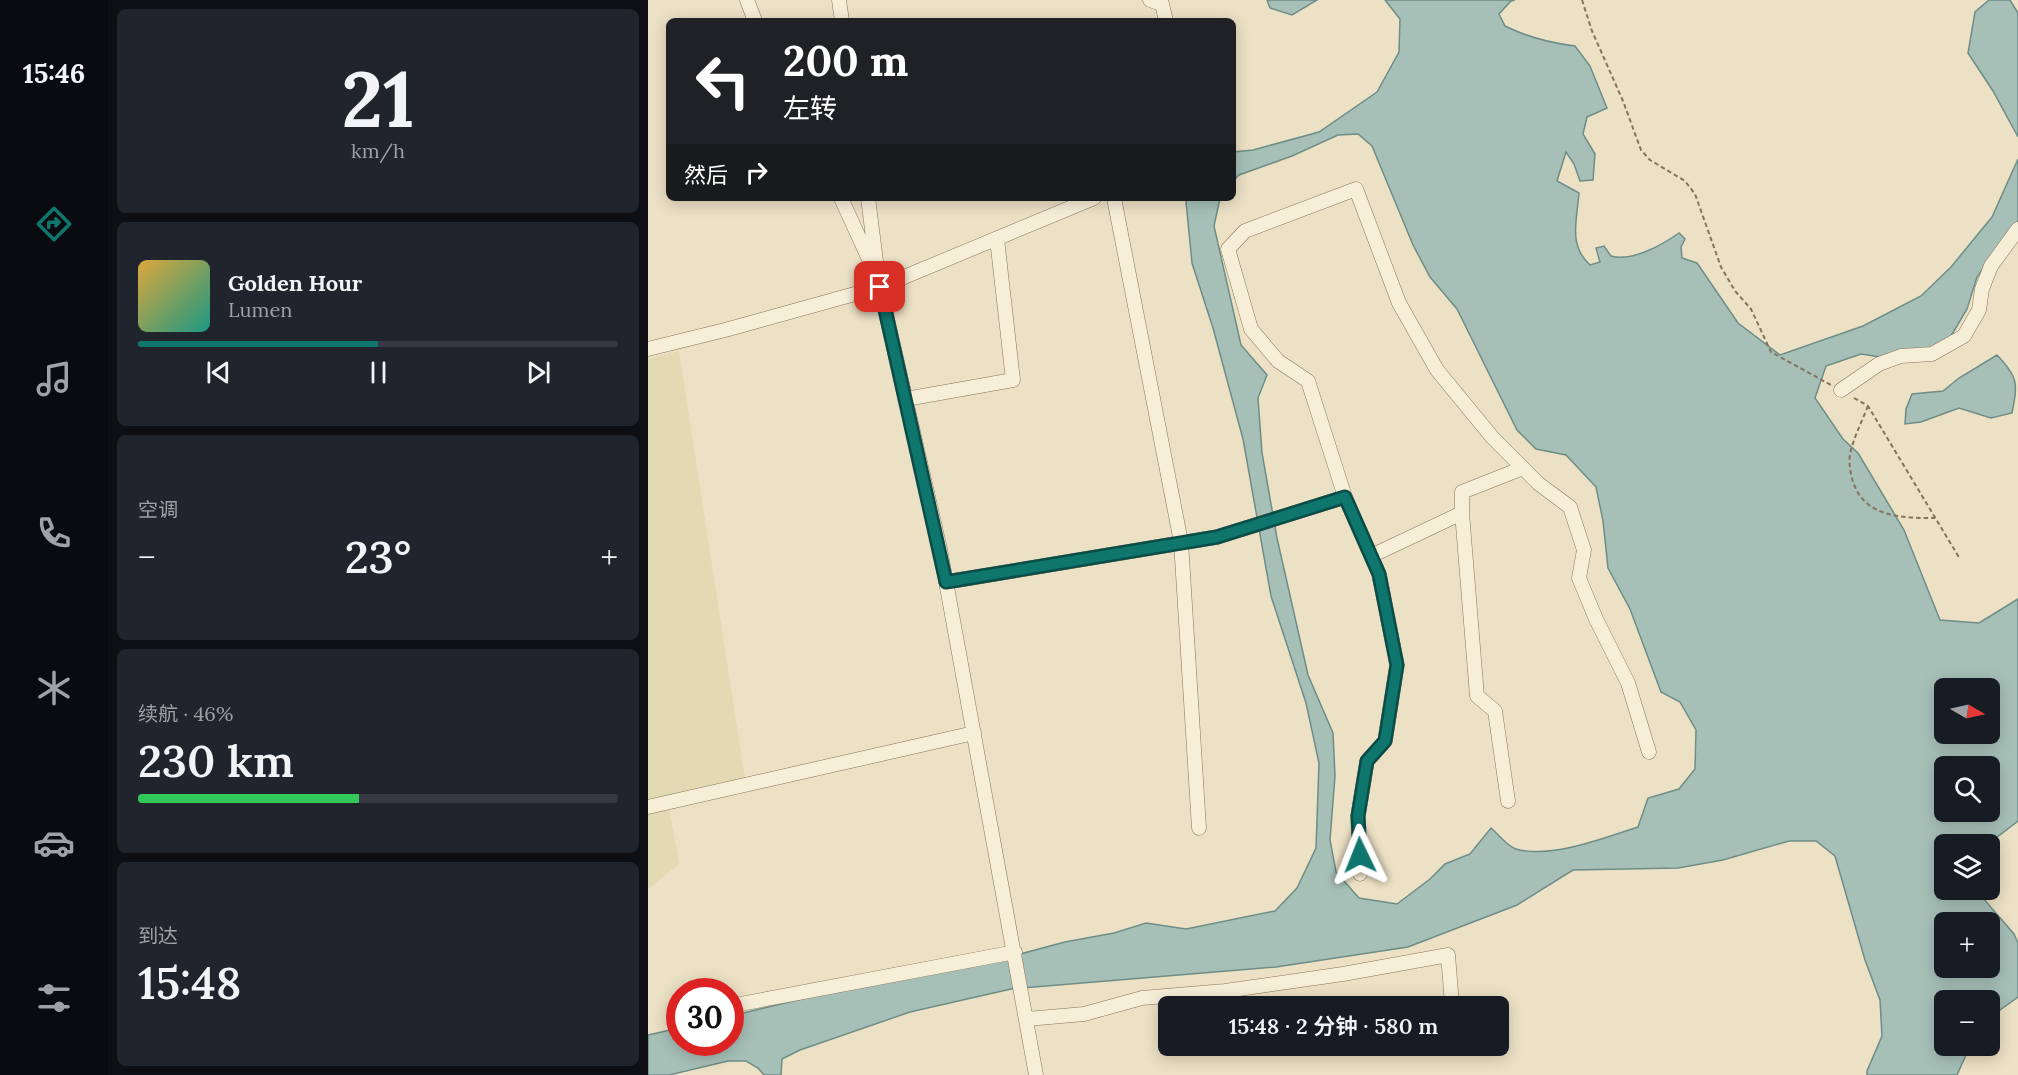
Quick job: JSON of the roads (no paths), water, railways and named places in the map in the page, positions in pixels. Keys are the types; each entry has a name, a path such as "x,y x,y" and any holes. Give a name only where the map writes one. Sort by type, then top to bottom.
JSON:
{"street":[{"path":"747,0 754,18"},
{"path":"839,0 842,18"},
{"path":"1150,0 1162,4 1165,18"},
{"path":"1360,874 1358,816 1367,761 1385,741 1397,665 1379,574 1345,497 1308,381 1278,361 1251,330 1228,249 1245,231 1356,189 1399,303 1437,370 1492,437 1539,484 1570,507 1584,550 1580,578 1596,619 1628,683 1649,752"},
{"path":"842,201 879,283"},
{"path":"868,201 879,283 946,582 1036,1075"},
{"path":"648,349 725,330 879,283 1088,201"},
{"path":"1115,201 1181,542 1199,828"},
{"path":"1841,390 1879,364 1901,356 1932,354 1965,336 1979,310 1982,289 1991,266 2018,229"},
{"path":"906,399 1013,380 997,238"},
{"path":"1508,801 1495,711 1477,696 1462,492 1523,468"},
{"path":"946,582 1217,537 1345,497"},
{"path":"1371,556 1462,513"},
{"path":"648,807 974,733"},
{"path":"744,1003 1015,952"},
{"path":"1166,996 1237,990 1448,955 1451,996"},
{"path":"1027,1019 1084,1014 1142,998 1158,997"}],"water":[{"path":"1267,0 1317,0 1292,15 1270,8"},
{"path":"1385,0 1515,0 1511,1 1499,14 1505,26 1539,39 1575,46 1590,66 1607,108 1587,117 1583,134 1595,154 1593,180 1580,181 1574,164 1566,152 1557,181 1579,193 1575,232 1583,257 1590,265 1600,262 1596,248 1604,246 1611,256 1637,255 1664,243 1679,233 1685,239 1681,247 1682,258 1697,263 1738,323 1780,355 1863,326 1921,296 1951,267 1992,217 2018,159 2018,222 1977,277 1967,309 1944,348 1900,360 1861,354 1826,366 1815,398 1843,439 1858,453 1904,530 1940,620 1979,623 2018,599 2018,821 2000,835 1934,834 1934,900 1985,900 1995,912 1934,912 1934,978 2000,978 2000,918 2014,934 2018,943 2018,997 2000,1010 2000,990 1934,990 1934,1056 1966,1056 1957,1075 1867,1075 1882,1036 1880,1000 1865,960 1835,856 1816,841 1789,841 1723,860 1678,868 1573,870 1517,905 1408,947 1276,967 1011,989 910,1012 800,1050 782,1059 781,1075 764,1075 758,1068 746,1061 728,1061 669,1075 648,1075 648,1035 666,1031 666,1056 744,1056 744,1013 843,989 994,961 1065,942 1114,933 1146,923 1186,929 1275,911 1297,888 1316,848 1319,763 1306,703 1271,596 1243,439 1213,328 1192,263 1186,201 1219,201 1214,226 1241,345 1267,375 1258,398 1262,453 1277,538 1308,675 1333,733 1335,776 1330,840 1336,872 1359,898 1397,904 1430,879 1445,864 1470,854 1491,828 1506,843 1516,849 1544,851 1577,846 1638,827 1648,798 1679,789 1695,769 1696,730 1680,702 1661,692 1630,609 1608,568 1603,521 1596,487 1566,455 1536,449 1517,430 1457,309 1430,277 1413,245 1372,146 1358,134 1338,135 1236,178 1236,152 1253,150 1319,132 1377,92 1399,52 1400,19"},
{"path":"1989,0 2010,0 2018,13 2018,137 1993,91 1968,53 1975,12"},
{"path":"1997,355 2009,369 2015,381 2012,413 1991,418 1959,408 1921,422 1905,424 1906,409 1912,394 1943,391 1959,378"}]}
